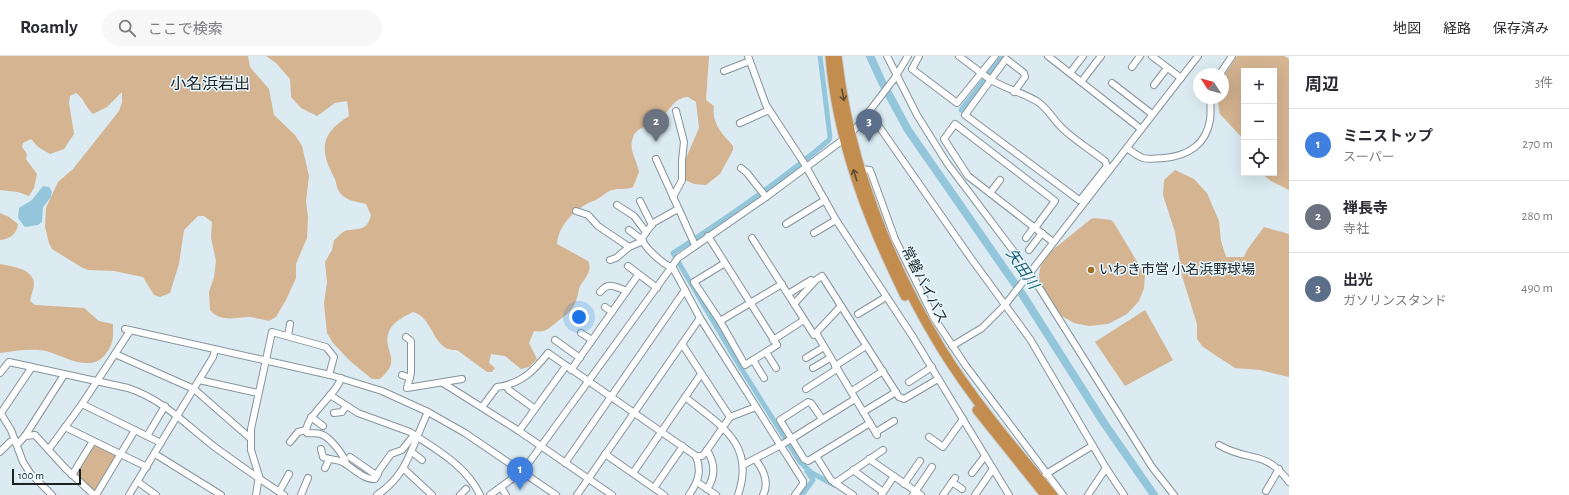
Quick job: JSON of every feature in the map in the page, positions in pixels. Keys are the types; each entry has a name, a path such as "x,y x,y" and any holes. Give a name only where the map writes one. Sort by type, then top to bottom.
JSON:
{"highway":[{"name":"常磐バイパス","path":"830,56 848,136 870,219 905,296 937,352 968,398 1045,495"},
{"name":"常磐バイパス","path":"837,56 848,136 861,169 876,216 910,294 942,349 1005,436 1053,495"}],"street":[{"path":"887,56 895,77 947,163 1029,275 1145,456 1174,495"},
{"path":"490,495 520,472 541,446 674,263 694,245 766,197 804,164 848,136 876,103 908,56"},
{"path":"919,56 912,69 957,103 1006,59 1024,73 1025,77 1014,92"},
{"path":"959,56 986,77 1002,88 1038,102 1062,128 1105,161 1107,166 1079,200 965,115 986,77 995,56"},
{"path":"1070,73 1083,56"},
{"path":"1081,82 1101,56"},
{"path":"1132,67 1140,56"},
{"path":"1152,56 1181,78"},
{"path":"952,346 982,328 1006,303 1198,56"},
{"path":"1224,68 1232,56"},
{"path":"1050,57 1141,129"},
{"path":"724,71 749,58 769,110 804,164 836,220 932,367 1009,495"},
{"path":"1154,85 1167,68"},
{"path":"1112,83 1152,114"},
{"path":"1127,148 1145,159 1177,157 1192,150 1197,146 1208,127 1210,104"},
{"path":"740,123 769,110"},
{"path":"673,197 682,180 684,142 676,111"},
{"path":"869,112 1006,303 1030,339 1092,446 1124,495"},
{"path":"1026,238 1035,228 1055,201 955,124 944,139 968,176 1035,228 1042,233 1053,242"},
{"path":"656,159 694,245"},
{"path":"741,168 747,173 766,197"},
{"path":"861,169 870,170 895,239 933,316 952,346 1063,495"},
{"path":"990,193 1000,180"},
{"path":"786,224 824,200"},
{"path":"640,201 652,225"},
{"path":"617,205 634,216 646,232"},
{"path":"610,260 616,258 629,247 642,240 652,225 678,208"},
{"path":"576,211 584,213 629,247"},
{"path":"587,226 592,220"},
{"path":"814,233 836,220"},
{"path":"629,230 642,240 664,264 674,263"},
{"path":"1029,250 1042,233"},
{"path":"708,236 777,345 745,365 720,322 694,282 725,263"},
{"path":"752,238 814,335 816,333"},
{"path":"674,263 685,290 700,318 756,407 786,442 804,459 808,461 870,423"},
{"path":"628,266 657,288"},
{"path":"519,431 569,368 580,358 638,274"},
{"path":"794,304 816,280 822,276 899,397 904,399 938,379"},
{"path":"788,294 811,280"},
{"path":"720,322 782,284"},
{"path":"600,292 605,286 609,285 627,291"},
{"path":"565,463 685,290"},
{"path":"858,314 886,297"},
{"path":"816,333 841,306"},
{"path":"605,307 612,312"},
{"path":"577,495 700,318"},
{"path":"773,340 804,320"},
{"path":"288,336 290,324"},
{"path":"49,449 82,404 115,354 128,330 329,375 382,391 428,412 465,433 520,472 556,495"},
{"path":"256,495 259,478 251,450 250,438 258,393 272,332 326,347 334,357 329,375"},
{"path":"582,333 592,340"},
{"path":"816,333 836,368 852,391 855,399 876,434 894,421"},
{"path":"403,400 409,388 407,388 410,378 411,341 406,337"},
{"path":"555,340 580,358"},
{"path":"682,344 730,417"},
{"path":"806,389 866,346"},
{"path":"806,358 824,347"},
{"path":"129,495 213,357 215,350"},
{"path":"766,352 776,368"},
{"path":"115,354 194,389 250,438"},
{"path":"482,407 497,387 506,386 525,378 548,354 696,456 702,456 708,450 730,417 756,407"},
{"path":"813,368 830,358"},
{"path":"753,360 764,378"},
{"path":"0,373 9,362 97,381 146,394 165,406 217,448 281,494 289,474"},
{"path":"32,367 1,413 11,430 23,462 30,473 52,495"},
{"path":"909,382 932,367"},
{"path":"852,391 883,371"},
{"path":"402,374 410,378"},
{"path":"633,474 701,374"},
{"path":"0,452 10,442 16,442 25,436 64,375"},
{"path":"306,430 308,421 330,395 341,378"},
{"path":"409,388 462,379"},
{"path":"199,380 258,393"},
{"path":"443,383 519,431 612,495"},
{"path":"506,386 509,390 535,409"},
{"path":"863,412 896,392"},
{"path":"330,395 358,413 410,432 415,437 433,446 448,457 463,472 480,495"},
{"path":"685,397 723,427 736,443 743,465 742,483 738,495"},
{"path":"743,465 786,442 855,399"},
{"path":"794,495 803,484 803,481 786,442 780,420 808,402 812,403 822,420"},
{"path":"82,404 161,443"},
{"path":"147,436 165,406"},
{"path":"334,413 342,412 346,406"},
{"path":"377,495 396,480 404,469 412,452 415,437 428,412"},
{"path":"312,418 323,426"},
{"path":"929,437 943,448 963,419"},
{"path":"65,427 147,467"},
{"path":"25,436 35,435 72,475 95,495 136,430"},
{"path":"290,430 297,433"},
{"path":"290,442 297,433 306,430"},
{"path":"306,430 307,433 320,434 327,437 340,451 346,464"},
{"path":"321,449 323,457 346,464 356,472 372,480 375,479 391,454 402,450 415,437"},
{"path":"72,475 93,440"},
{"path":"1219,445 1231,451 1263,459 1279,469 1289,482"},
{"path":"654,488 683,446"},
{"path":"1046,474 1092,446"},
{"path":"707,489 713,480 714,471 708,450"},
{"path":"835,482 884,450"},
{"path":"412,452 422,460"},
{"path":"155,454 221,495"},
{"path":"605,454 664,495"},
{"path":"689,495 697,482 700,472 696,456"},
{"path":"816,456 831,480 853,495"},
{"path":"972,473 985,456"},
{"path":"350,458 375,475 378,474"},
{"path":"755,459 765,477 767,485 763,495"},
{"path":"869,459 894,476 916,494 932,467"},
{"path":"325,468 329,460"},
{"path":"904,484 920,461"},
{"path":"1088,495 1106,468"},
{"path":"404,469 432,495"},
{"path":"975,495 993,469"},
{"path":"1266,491 1279,469"},
{"path":"853,470 882,493 894,476"},
{"path":"301,495 308,478"},
{"path":"943,495 954,480 962,489"},
{"path":"138,482 156,495"},
{"path":"697,482 716,495"},
{"path":"501,487 506,495"},
{"path":"460,495 466,489"}],"shaded area":[{"path":"0,56 248,56 250,67 269,89 274,115 295,135 302,146 309,176 306,201 308,218 307,238 296,264 296,278 276,317 269,321 250,317 224,318 219,317 210,310 209,292 214,277 216,261 211,238 212,222 204,216 198,216 184,230 179,264 170,293 160,297 154,295 143,277 114,271 88,270 52,249 45,227 46,208 58,182 73,169 119,111 122,102 122,92 107,107 93,114 79,95 76,93 70,96 69,103 74,134 64,149 50,154 38,147 31,139 23,143 22,147 27,154 26,159 37,174 34,188 29,196 18,192 0,190"},
{"path":"266,56 709,56 706,100 714,106 714,118 716,123 733,146 733,150 720,174 706,185 694,184 685,180 683,165 699,128 696,102 688,97 675,102 664,116 641,128 635,134 632,142 632,151 639,172 633,187 612,190 580,208 570,217 560,232 557,244 588,261 590,268 580,286 576,301 570,311 547,329 542,331 534,331 529,343 537,359 529,367 521,369 505,356 491,354 489,363 495,368 492,372 487,372 457,350 449,349 443,346 425,320 420,315 413,312 397,321 390,329 387,340 391,359 390,367 380,379 372,379 350,361 333,343 327,333 324,303 327,282 325,262 332,250 334,240 347,230 363,228 369,221 371,215 366,204 349,200 339,192 326,158 325,142 328,135 340,122 349,116 347,101 335,103 317,116 301,108 291,97 290,79 276,63"},
{"path":"1237,56 1284,56 1289,59 1289,190 1271,181 1265,176 1277,176 1277,68 1241,68 1241,137 1220,114 1218,104 1229,104 1229,68"},
{"path":"1175,170 1194,179 1207,193 1219,221 1221,241 1226,257 1244,257 1247,250 1264,227 1289,234 1289,377 1260,370 1235,368 1203,347 1197,339 1197,324 1182,276 1175,232 1163,195 1164,180"},
{"path":"0,213 9,217 18,224 15,233 0,240"},
{"name":"いわき市営 小名浜野球場","path":"1094,218 1111,220 1114,223 1145,275 1144,288 1139,301 1127,314 1108,324 1089,326 1074,323 1060,315 1040,284 1039,274 1041,265 1050,252"},
{"path":"0,264 21,269 30,274 33,278 34,288 30,301 35,305 84,308 99,321 113,324 112,341 105,355 92,363 84,363 40,350 23,350 0,353"},
{"path":"1145,310 1173,360 1125,386 1095,342"},
{"path":"93,444 117,454 118,456 95,492 76,473"}],"water":[{"path":"43,186 49,187 52,192 51,197 43,207 42,222 38,225 25,227 18,218 19,208 32,200"}],"waterway":[{"path":"820,56 830,137 829,140 753,199 673,253 739,365 800,462 812,473 834,485"},
{"name":"矢田川","path":"870,56 882,82 908,130 1022,294 1104,423 1154,495"},
{"path":"961,110 1003,56"},
{"path":"802,495 813,480 807,471"}],"place":[{"name":"禅長寺","path":"656,142"},
{"name":"出光","path":"869,142"},
{"name":"いわき市営 小名浜野球場","path":"1091,270"},
{"name":"ミニストップ","path":"520,490"}],"district":[{"name":"小名浜岩出","path":"210,84"}]}
